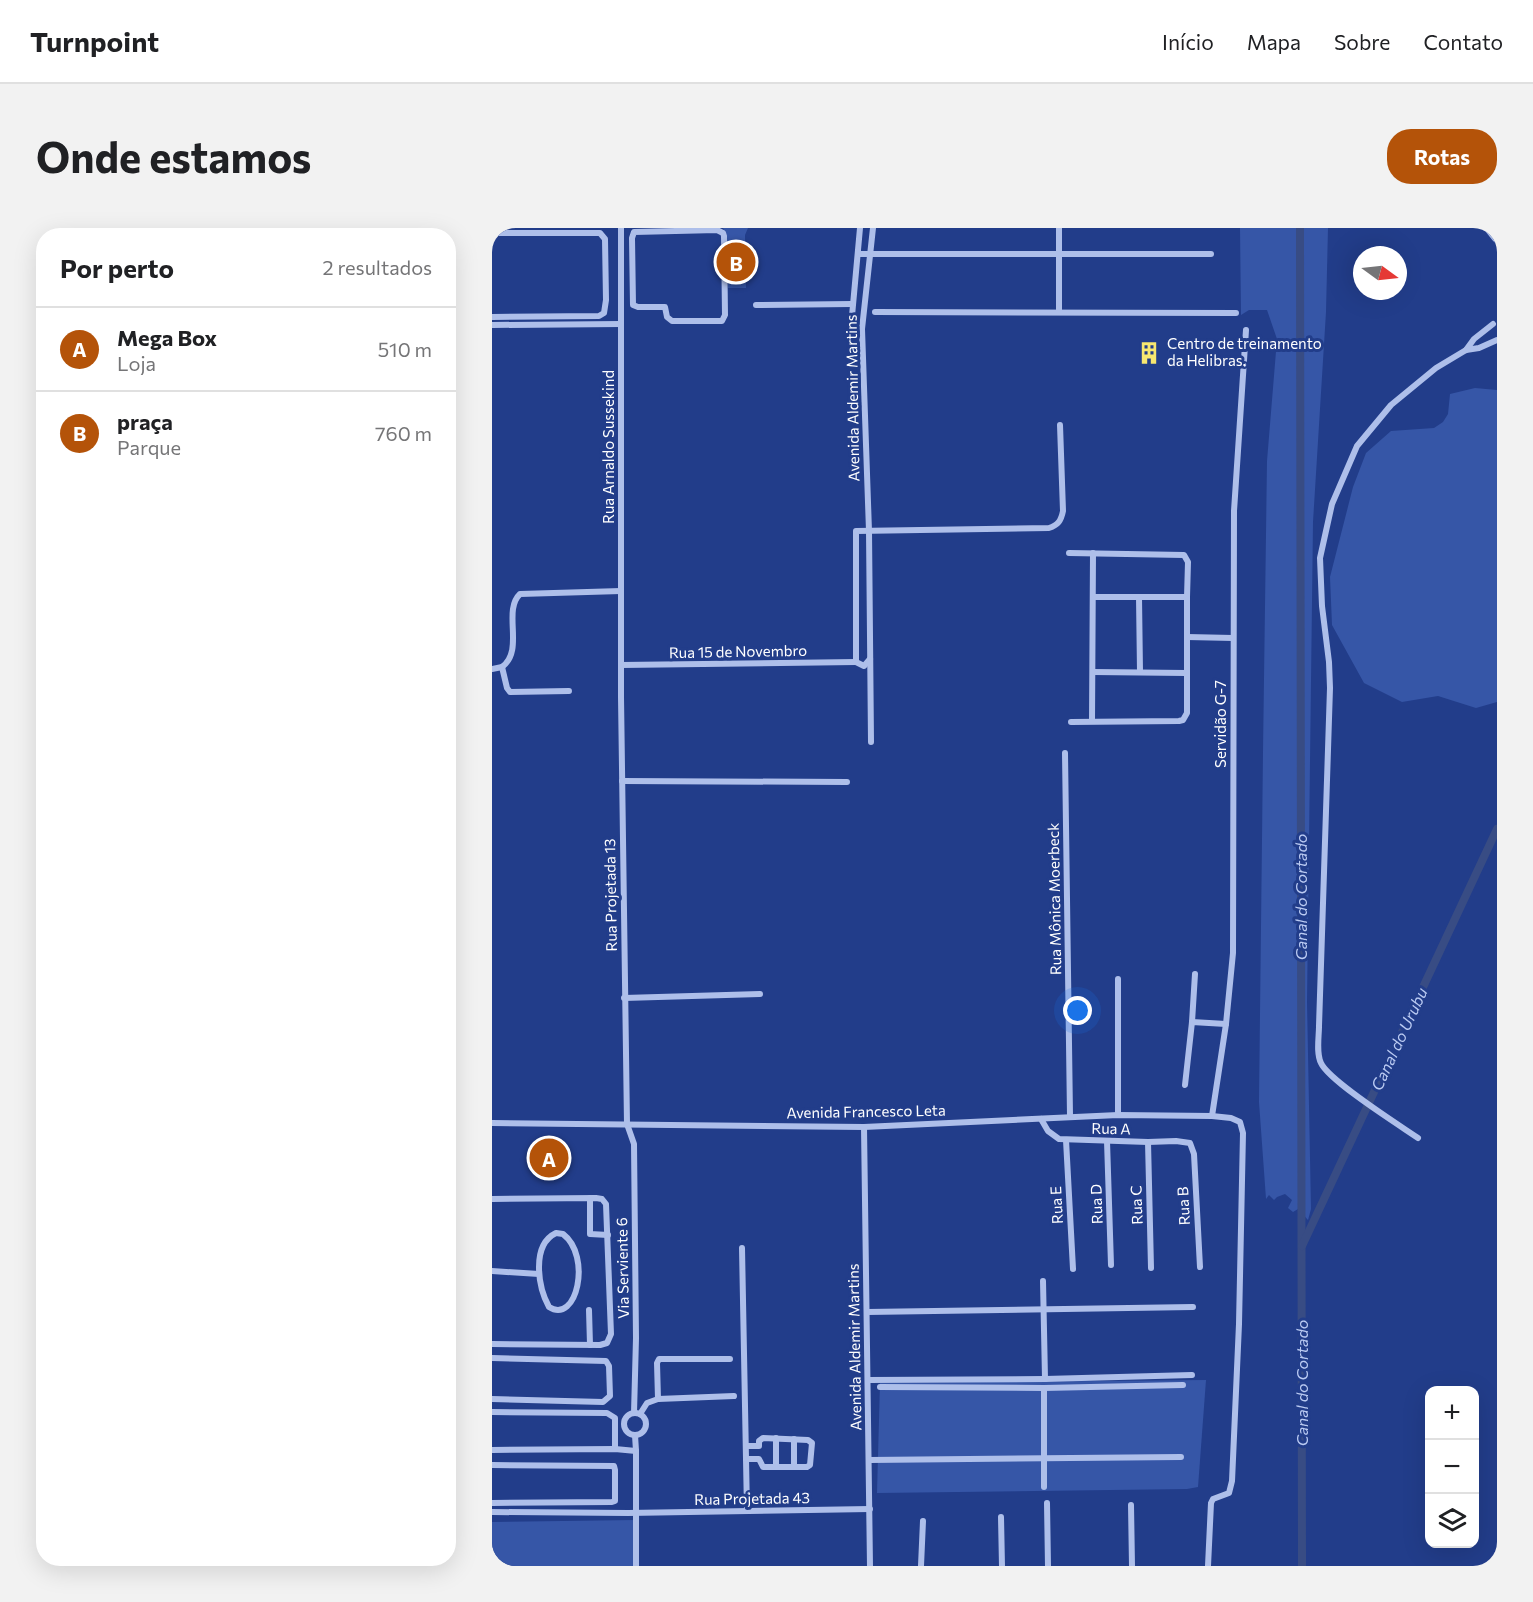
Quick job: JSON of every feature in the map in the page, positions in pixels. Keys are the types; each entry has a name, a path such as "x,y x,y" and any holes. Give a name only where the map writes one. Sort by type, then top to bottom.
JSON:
{"street":[{"name":"Rua Arnaldo Sussekind","path":"621,228 621,665"},
{"name":"Avenida Aldemir Martins","path":"851,327 860,228"},
{"name":"Avenida Aldemir Martins","path":"871,742 869,531 862,312 873,228"},
{"path":"1059,228 1059,311"},
{"path":"1489,228 1497,238"},
{"path":"717,230 723,233 725,315 722,321 672,321 667,317 665,307 635,306 632,302 632,295 632,238 634,232 717,230"},
{"path":"492,233 600,232 605,239 606,310 602,315 492,316"},
{"path":"859,254 1211,254"},
{"path":"605,263 621,263"},
{"path":"622,295 632,295"},
{"path":"756,305 852,304"},
{"path":"875,312 1236,313"},
{"path":"492,325 621,324"},
{"path":"1466,350 1474,339 1493,324"},
{"name":"Servidão G-7","path":"1212,1116 1226,1024 1233,953 1233,638 1236,471 1246,330"},
{"path":"1418,1138 1328,1073 1319,1059 1330,688 1321,596 1320,558 1332,504 1357,447 1391,405 1436,368 1466,350 1479,348 1497,340"},
{"path":"870,659 864,666 856,662 856,531 1049,528 1056,525 1063,511 1060,425"},
{"path":"1069,553 1184,555 1188,562 1186,713 1183,720 1071,722"},
{"path":"1092,722 1093,553"},
{"path":"492,669 502,667 511,657 514,602 520,594 621,591"},
{"path":"1093,597 1187,597"},
{"path":"1139,597 1140,672"},
{"path":"1187,637 1233,638"},
{"name":"Rua 15 de Novembro","path":"621,665 856,662"},
{"name":"Rua Projetada 13","path":"621,665 627,1124"},
{"path":"502,667 510,692 569,691"},
{"path":"1093,672 1186,673"},
{"name":"Rua Mônica Moerbeck","path":"1065,753 1070,1116"},
{"path":"622,781 847,782"},
{"path":"1185,1085 1195,974"},
{"path":"1118,979 1118,1115"},
{"path":"624,998 760,994"},
{"path":"1192,1022 1226,1024"},
{"name":"Avenida Francesco Leta","path":"492,1123 864,1127 1070,1116 1212,1116 1236,1119 1240,1122 1243,1133 1239,1324 1232,1481 1229,1492 1213,1499 1211,1503 1208,1566"},
{"path":"1041,1119 1052,1136 1066,1140"},
{"name":"Via Serviente 6","path":"627,1124 634,1144 637,1414"},
{"name":"Avenida Aldemir Martins","path":"864,1127 870,1566"},
{"name":"Rua A","path":"1066,1140 1190,1143"},
{"name":"Rua E","path":"1066,1140 1072,1269"},
{"name":"Rua D","path":"1107,1141 1111,1265"},
{"name":"Rua C","path":"1148,1142 1151,1268"},
{"name":"Rua B","path":"1190,1143 1194,1154 1200,1268"},
{"path":"590,1198 590,1234 608,1235"},
{"path":"492,1199 602,1199 606,1204 611,1334 607,1342 590,1345 492,1344"},
{"path":"556,1233 563,1234 574,1246 579,1269 574,1296 564,1308 558,1310 549,1306 544,1298 539,1274 545,1243 550,1236 556,1233"},
{"path":"742,1248 747,1511"},
{"path":"492,1271 539,1274"},
{"path":"1043,1281 1045,1379"},
{"path":"867,1312 1193,1307"},
{"path":"589,1310 590,1345"},
{"path":"492,1358 606,1361 609,1366 610,1396 603,1402 492,1399"},
{"path":"658,1399 657,1363 659,1359 730,1359"},
{"path":"868,1380 1192,1375"},
{"path":"880,1387 1044,1388 1183,1385"},
{"path":"1044,1388 1044,1487"},
{"path":"637,1414 645,1420 646,1427 641,1433 635,1435 628,1432 625,1426 626,1419 637,1414 647,1403 658,1399 734,1396"},
{"path":"492,1412 608,1413 615,1418 615,1449"},
{"path":"635,1435 636,1566"},
{"path":"776,1438 776,1467"},
{"path":"761,1439 794,1439 808,1440 812,1443 810,1465 807,1467 763,1467 759,1459 761,1439"},
{"path":"794,1439 794,1467"},
{"path":"746,1446 759,1446"},
{"path":"492,1450 615,1449 636,1451"},
{"path":"869,1460 1181,1457"},
{"path":"746,1459 759,1459"},
{"path":"492,1465 614,1466 615,1501 492,1503"},
{"path":"1047,1503 1048,1566"},
{"path":"1131,1505 1132,1566"},
{"name":"Rua Projetada 43","path":"492,1512 636,1513 870,1509"},
{"path":"1000,1516 1002,1566"},
{"path":"921,1566 923,1521"}],"shaded area":[{"path":"723,228 748,228 745,235 746,288 728,288 727,235"},
{"path":"1240,228 1328,228 1326,312 1313,522 1307,1002 1311,1209 1308,1220 1298,1209 1293,1212 1288,1208 1292,1200 1285,1194 1274,1200 1269,1195 1266,1199 1259,1102 1267,461 1277,339 1267,310 1249,310 1241,315"},
{"path":"1475,388 1497,390 1497,702 1476,708 1438,696 1402,702 1364,683 1332,625 1330,577 1353,487 1366,453 1391,431 1434,428 1443,422 1448,414 1450,394"},
{"path":"1206,1380 1198,1487 877,1493 880,1383"},
{"path":"635,1520 634,1566 492,1566 492,1522"}],"waterway":[{"name":"Canal do Cortado","path":"1300,228 1302,1566"},
{"name":"Canal do Urubu","path":"1302,1246 1497,829"}],"place":[{"name":"praça","path":"736,262"},
{"name":"Centro de treinamento da Helibras.","path":"1149,353"},
{"name":"Mega Box","path":"549,1158"}]}
